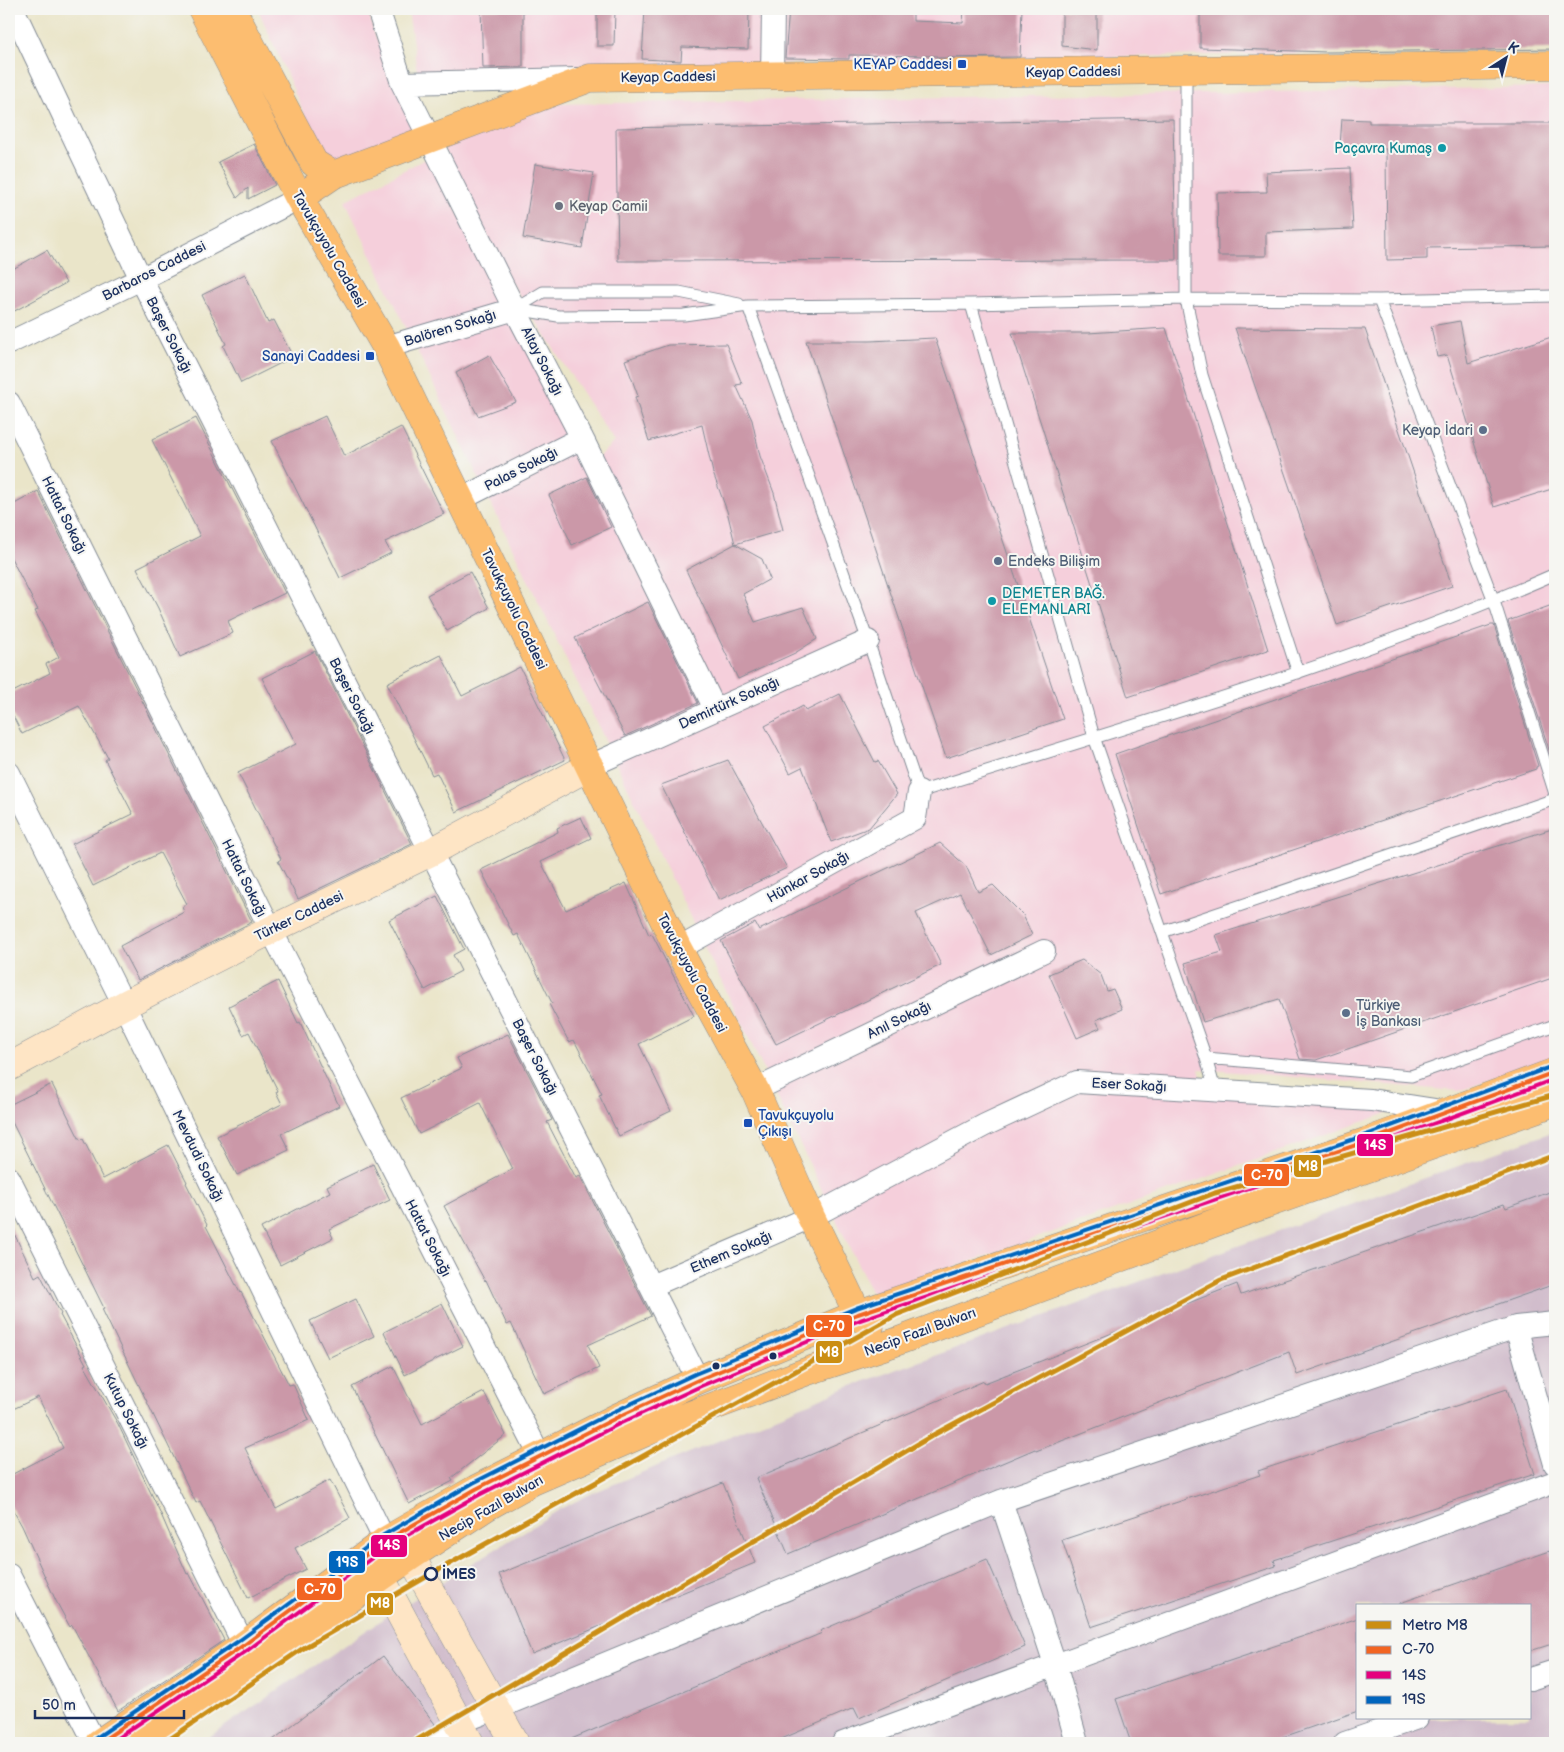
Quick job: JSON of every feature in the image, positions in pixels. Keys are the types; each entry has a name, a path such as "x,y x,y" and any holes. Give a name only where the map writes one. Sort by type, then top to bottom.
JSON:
{"main road":[{"name":"Tavukçuyolu Caddesi","path":"202,9 299,198 386,347 678,949 755,1090 811,1217 858,1314"},
{"path":"232,9 314,163 333,175"},
{"name":"Keyap Caddesi","path":"299,198 333,175 590,78 1555,65"},
{"name":"Necip Fazıl Bulvarı","path":"97,1743 244,1645 383,1542 476,1489 540,1456 698,1380 858,1314 1364,1142 1555,1072"},
{"name":"Necip Fazıl Bulvarı","path":"143,1743 289,1643 411,1556 486,1507 532,1482 658,1427 808,1371 893,1343 1240,1214 1555,1102"},
{"path":"858,1314 874,1330 893,1343"}],"street":[{"name":"Başer Sokağı","path":"13,9 141,279 698,1380"},
{"name":"Altay Sokağı","path":"378,9 402,83 582,438 715,709"},
{"path":"772,9 772,76"},
{"name":"Keyap Caddesi","path":"402,83 590,78"},
{"name":"Barbaros Caddesi","path":"9,343 141,279 299,198"},
{"name":"Balören Sokağı","path":"386,347 515,308"},
{"name":"Hattat Sokağı","path":"9,403 270,930 540,1456"},
{"name":"Palas Sokağı","path":"461,499 582,438"},
{"name":"Demirtürk Sokağı","path":"590,766 868,641"},
{"name":"Türker Caddesi","path":"9,1067 124,1004 270,930 431,852 590,766"},
{"name":"Mevdudi Sokağı","path":"9,773 124,1004 383,1542"},
{"name":"Hünkar Sokağı","path":"678,949 915,818 919,792"},
{"name":"Anıl Sokağı","path":"755,1090 1044,951"},
{"name":"Eser Sokağı","path":"811,1217 985,1125 1077,1082 1370,1100 1448,1112"},
{"name":"Kutup Sokağı","path":"9,1178 244,1645"},
{"name":"Ethem Sokağı","path":"650,1286 811,1217"},
{"path":"433,1743 464,1733 495,1709 1001,1501 1516,1327 1555,1323"},
{"path":"1516,1327 1555,1464"},
{"path":"844,1743 1555,1482"},
{"path":"1001,1501 1056,1664 1077,1743"},
{"path":"464,1733 380,1577 383,1542 411,1556 515,1743"},
{"path":"9,1575 97,1743"},
{"path":"1532,1679 1555,1671"},
{"path":"1344,1743 1411,1720"}],"lane":[{"path":"1186,71 1186,299 1202,375 1298,673"},
{"path":"515,308 543,292 678,292 748,306"},
{"path":"515,308 558,316 684,315 748,306 971,304 1186,299 1379,300 1555,296"},
{"path":"1379,300 1494,601 1555,794"},
{"path":"971,304 1094,737 1206,1058 1215,1090"},
{"path":"748,306 868,641 919,792 1298,673 1494,601 1555,574"},
{"path":"1162,932 1555,799"},
{"path":"1206,1058 1410,1076 1555,1024"}],"shaded area":[{"path":"258,9 368,9 374,33 417,127 327,166"},
{"path":"408,9 1555,9 1555,48 417,71"},
{"path":"1555,87 1555,1057 1459,1091 1199,1069 1203,1084 1399,1109 873,1296 345,201 429,157 590,465 614,442 508,278 440,140 553,104"},
{"name":"İMES","path":"1555,1131 1555,1743 200,1743 392,1613 562,1508 595,1492 843,1389"}],"building":[{"path":"481,9 523,9 523,67 483,68"},
{"path":"597,9 615,9 614,46 597,46"},
{"path":"645,9 749,11 748,49 682,47 681,61 642,59"},
{"path":"789,9 913,9 913,21 963,23 964,9 1022,9 1020,57 937,58 937,56 849,55 849,59 785,58"},
{"path":"1062,9 1097,9 1097,50 1062,46"},
{"path":"1200,9 1555,9 1555,49 1328,52 1200,48"},
{"path":"1173,119 1176,260 618,261 616,128"},
{"path":"1342,119 1369,120 1369,123 1555,123 1555,246 1427,248 1427,259 1387,260 1386,149 1340,146"},
{"path":"254,144 275,185 248,199 248,188 237,198 218,162"},
{"name":"Keyap Camii","path":"535,164 594,173 582,248 523,238"},
{"path":"1350,168 1353,229 1266,232 1266,256 1218,256 1217,193 1267,192 1266,172"},
{"path":"47,250 66,283 9,314 9,271"},
{"path":"245,274 268,323 274,320 293,357 241,383 223,346 226,344 202,295"},
{"path":"1460,321 1468,363 1555,336 1555,488 1494,507 1447,355 1437,357 1431,326"},
{"path":"1166,328 1268,650 1128,697 1012,333 1088,333"},
{"path":"1235,328 1365,329 1452,586 1337,625"},
{"path":"935,338 1063,719 946,758 806,341"},
{"path":"726,344 742,384 736,385 752,420 760,456 774,493 783,530 735,544 727,511 713,473 702,425 649,441 635,397 638,396 625,360 668,345"},
{"path":"489,355 516,402 478,416 456,373"},
{"path":"325,416 344,456 401,427 444,514 385,542 391,553 340,578 272,441"},
{"path":"196,418 285,593 228,621 233,633 180,657 158,608 137,568 200,536 152,440"},
{"path":"587,477 611,527 572,545 549,495"},
{"path":"38,491 252,922 138,980 120,946 184,912 182,907 187,904 160,853 93,886 72,844 133,814 105,760 108,758 79,706 22,734 9,708 9,694 50,673 46,664 59,657 35,611 38,610 9,554 9,507"},
{"path":"735,544 762,559 770,579 743,594 755,622 803,607 817,639 795,653 738,679 686,570"},
{"path":"470,572 489,608 447,631 427,595"},
{"path":"648,602 698,703 625,736 575,638"},
{"path":"1555,604 1555,761 1553,762 1508,621"},
{"path":"1494,625 1538,766 1536,769 1161,894 1115,754"},
{"path":"315,651 412,844 298,899 278,861 281,859 238,773 296,744 262,678"},
{"path":"441,655 462,696 520,667 565,760 456,812 437,773 432,775 387,683"},
{"path":"840,694 875,762 878,761 897,794 869,828 831,842 802,767 790,773 765,726 803,706 806,711"},
{"path":"728,760 787,868 719,900 661,785"},
{"path":"581,817 591,838 541,862 566,910 626,883 649,935 652,934 694,1016 639,1044 671,1111 619,1136 599,1095 602,1094 574,1040 569,1042 549,1004 552,1003 518,934 514,936 481,870 558,832 557,828"},
{"path":"1555,828 1555,977 1316,1060 1300,1059 1279,999 1203,1022 1185,963 1222,952 1216,935"},
{"path":"940,843 966,866 978,892 993,885 1023,915 1032,935 991,955 960,893 916,913 941,965 776,1044 721,941 755,923 759,930"},
{"path":"437,896 464,949 453,955 461,971 425,990 389,920"},
{"path":"1082,960 1101,975 1107,991 1113,989 1122,1009 1096,1020 1100,1028 1077,1038 1049,974"},
{"path":"278,981 298,1023 300,1022 339,1106 281,1134 289,1150 237,1175 217,1136 282,1104 276,1092 278,1091 249,1032 243,1035 229,1006"},
{"path":"508,1034 552,1120 547,1122 576,1178 580,1176 651,1316 588,1345 599,1368 544,1394 511,1323 507,1325 486,1280 444,1206 513,1169 480,1103 419,1134 401,1098 462,1068 457,1058"},
{"path":"52,1084 80,1140 83,1139 103,1179 168,1145 240,1293 289,1385 293,1384 309,1420 245,1448 260,1479 276,1509 330,1480 350,1518 295,1548 306,1569 248,1598 200,1501 196,1503 102,1309 104,1308 9,1116 9,1105"},
{"path":"373,1164 390,1200 329,1229 333,1238 280,1265 261,1228 330,1192 327,1186"},
{"path":"1555,1190 1555,1284 1297,1375 1289,1352 1036,1451 1035,1449 788,1554 756,1478 984,1381 985,1383 1237,1284 1241,1295 1504,1204 1506,1208"},
{"path":"9,1223 35,1277 40,1274 86,1364 84,1365 118,1424 187,1574 189,1573 224,1640 118,1711 72,1625 70,1627 56,1601 22,1526 9,1503 9,1476 63,1448 38,1397 9,1411"},
{"path":"356,1299 374,1336 328,1358 310,1321"},
{"path":"442,1303 463,1346 405,1375 384,1332"},
{"path":"393,1366 422,1424 484,1392 506,1435 451,1478 453,1481 409,1504 352,1387"},
{"path":"1507,1389 1535,1474 1274,1560 1276,1566 1091,1627 1062,1540 1260,1475 1258,1471"},
{"path":"723,1483 755,1563 532,1654 499,1574"},
{"path":"1550,1551 1555,1567 1555,1643 1532,1650 1532,1604 1400,1603"},
{"path":"987,1559 1025,1647 859,1718 854,1708 772,1743 562,1743 822,1633 820,1631"},
{"path":"1356,1619 1356,1712 1266,1743 1131,1743 1116,1699"},
{"path":"383,1656 435,1724 413,1743 269,1743"}],"metro line":[{"name":"M8","path":"164,1743 302,1649 426,1577 896,1315 1215,1193 1555,1095"},
{"name":"M8","path":"412,1743 935,1434 1221,1280 1555,1155"}],"transit line":[{"name":"19S","path":"96,1738 240,1640 382,1536 473,1483 613,1412 695,1374 856,1308 1372,1133 1553,1066"},
{"name":"C-70","path":"99,1743 244,1645 385,1541 476,1489 616,1418 698,1380 858,1314 1374,1139 1555,1072"},
{"name":"14S","path":"110,1743 248,1650 388,1546 479,1495 619,1424 701,1386 860,1320 1376,1145 1555,1079"}],"place":[{"name":"KEYAP Caddesi","path":"962,64"},
{"name":"Paçavra Kumaş","path":"1442,148"},
{"name":"Keyap Camii","path":"559,206"},
{"name":"Sanayi Caddesi","path":"370,356"},
{"name":"Keyap İdari","path":"1483,430"},
{"name":"Endeks Bilişim","path":"998,561"},
{"name":"DEMETER BAĞ. ELEMANLARI","path":"992,601"},
{"name":"Türkiye İş Bankası","path":"1346,1013"},
{"name":"Tavukçuyolu Çıkışı","path":"748,1123"},
{"name":"İMES","path":"431,1574"}]}
